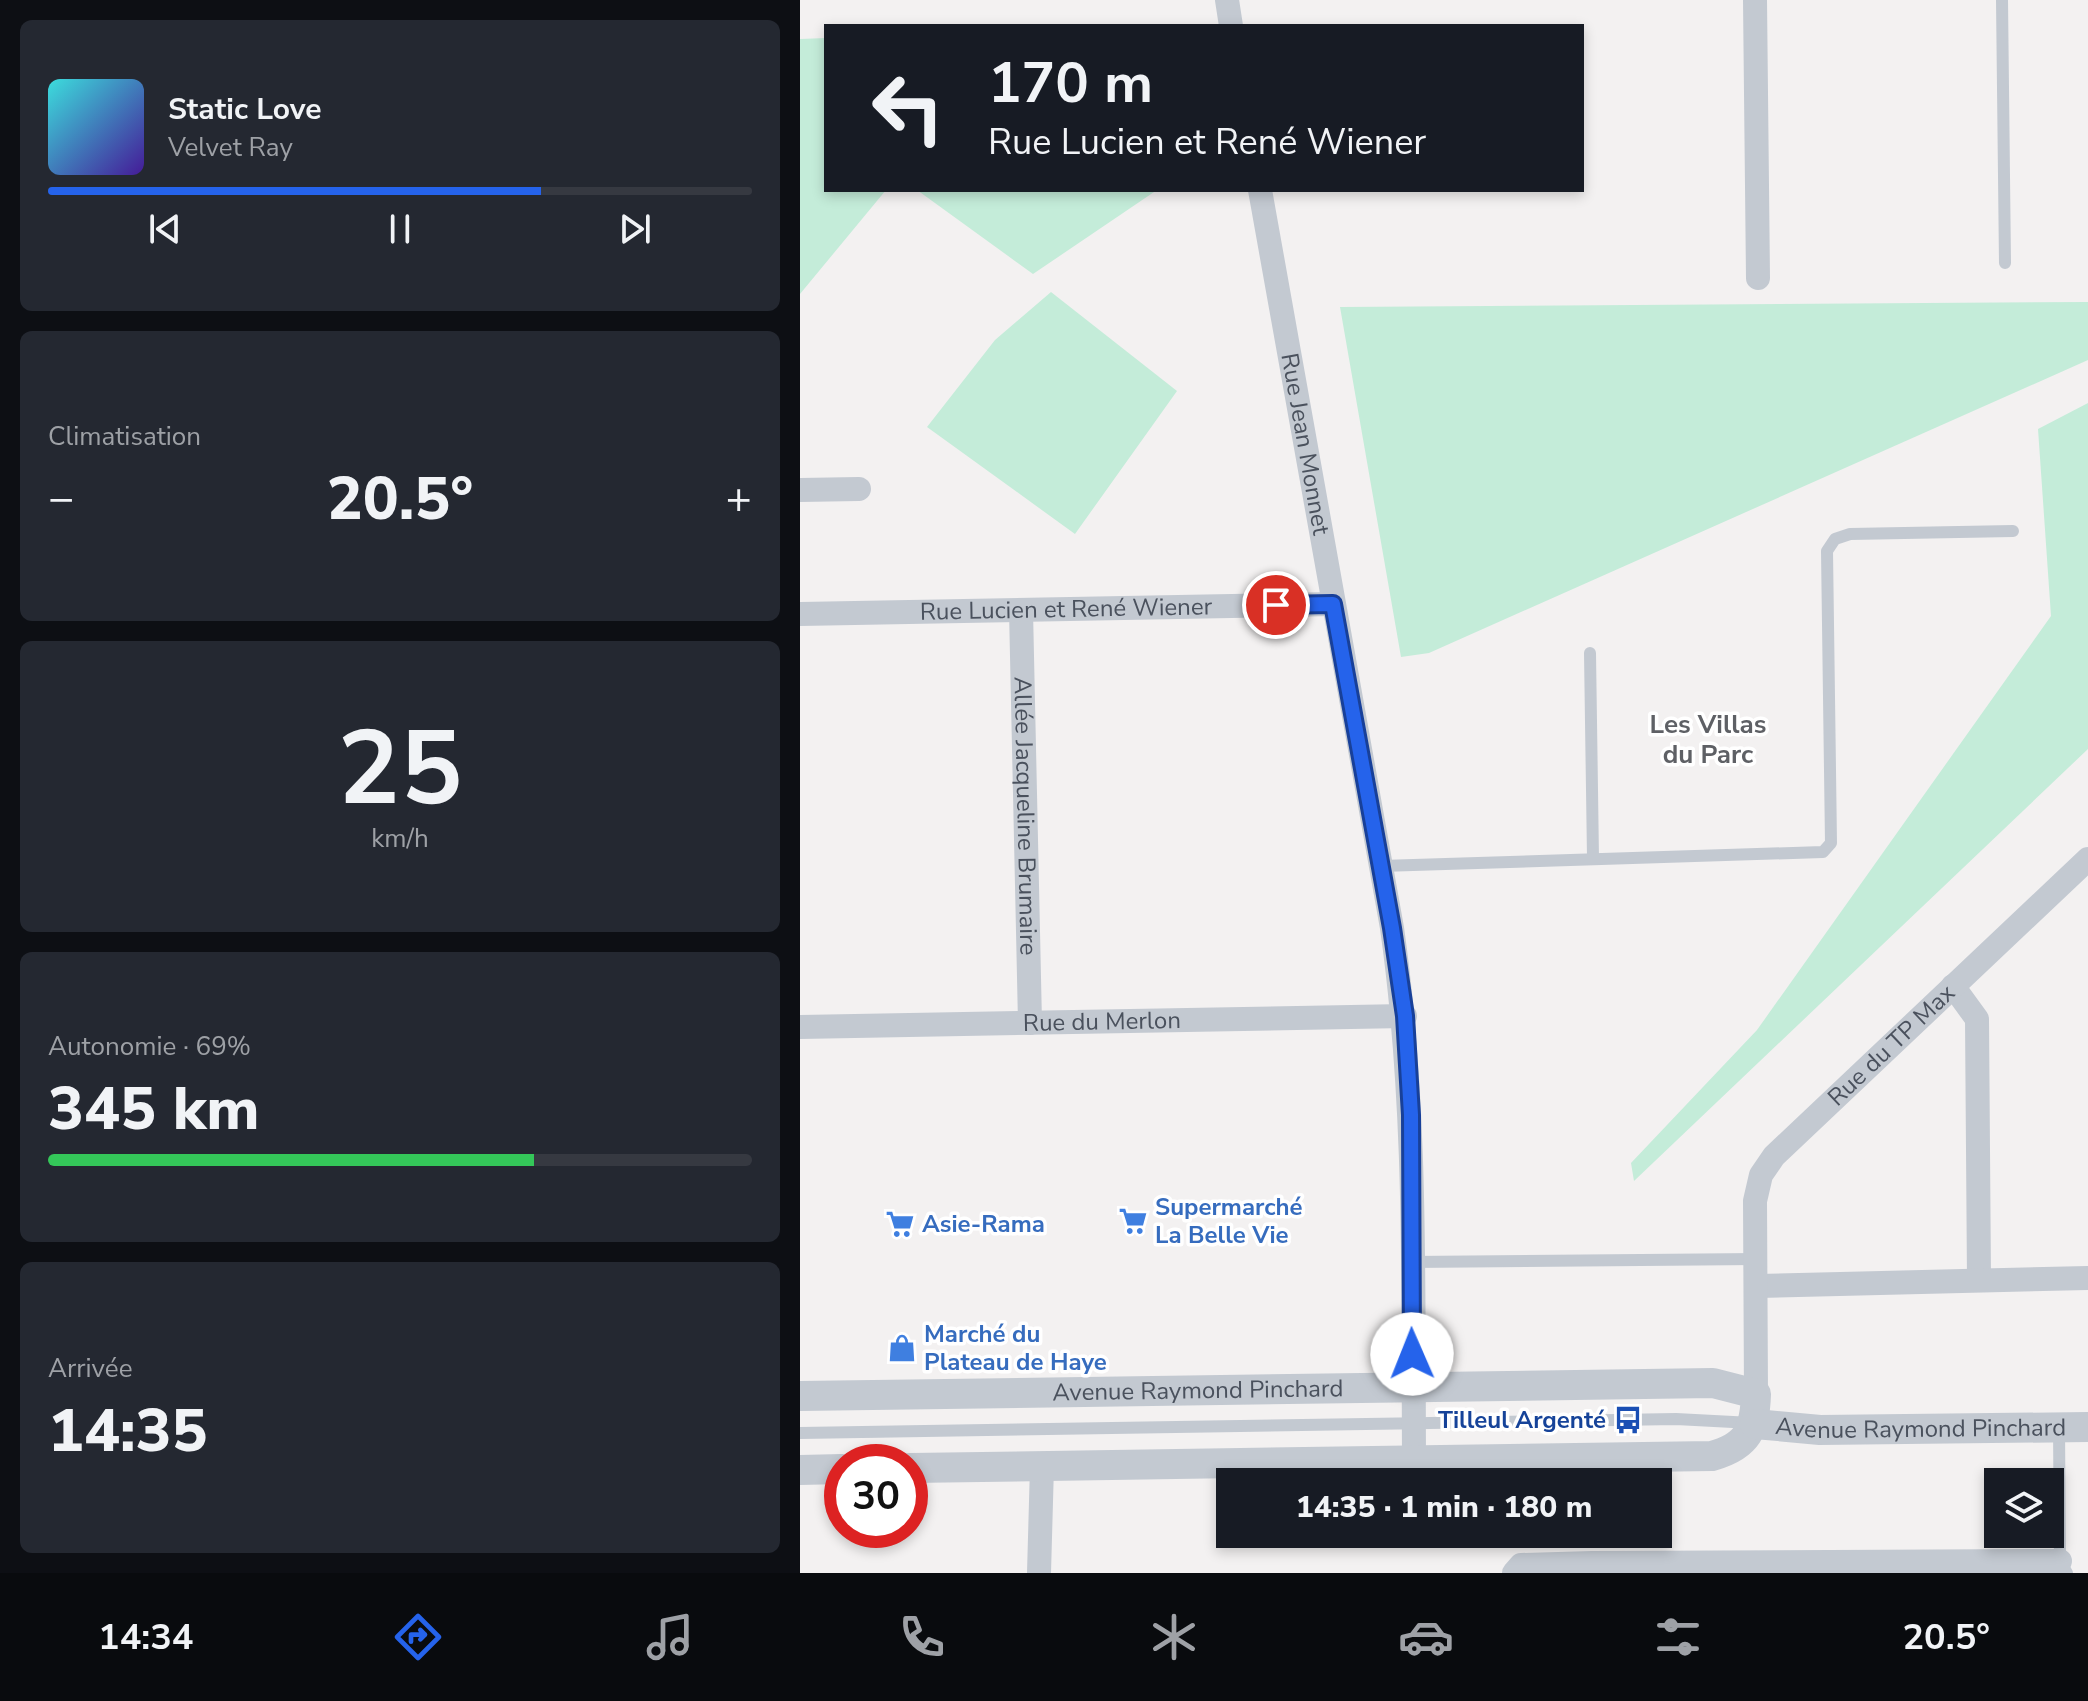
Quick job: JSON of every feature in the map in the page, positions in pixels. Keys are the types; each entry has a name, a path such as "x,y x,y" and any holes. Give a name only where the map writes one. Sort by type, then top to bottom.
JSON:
{"street":[{"path":"1227,0 1231,24"},
{"path":"1755,0 1758,278"},
{"name":"Rue Jean Monnet","path":"1260,192 1405,1016 1411,1105 1414,1461"},
{"path":"800,490 859,489"},
{"name":"Rue Lucien et René Wiener","path":"800,614 1333,604"},
{"name":"Allée Jacqueline Brumaire","path":"1021,610 1030,1023"},
{"name":"Rue du TP Max","path":"1756,1394 1758,1259 1755,1201 1761,1175 1774,1156 2088,859"},
{"path":"1953,986 1977,1019 1979,1280"},
{"name":"Rue du Merlon","path":"800,1027 1405,1016"},
{"path":"1758,1286 2088,1278"},
{"name":"Avenue Raymond Pinchard","path":"800,1396 1713,1383 1756,1394 1755,1424 1733,1450 1712,1456 928,1468"},
{"name":"Avenue Raymond Pinchard","path":"1755,1424 1820,1430 2073,1427"},
{"path":"1039,1573 1042,1466"},
{"path":"800,1470 824,1469"},
{"path":"1517,1569 2064,1567"}],"lane":[{"path":"2002,0 2005,263"},
{"path":"1381,866 1823,852 1831,843 1827,551 1835,539 1850,534 2013,531"},
{"path":"1590,653 1593,858"},
{"path":"1411,1262 1758,1259"},
{"name":"Avenue Raymond Pinchard","path":"800,1433 1676,1419 1731,1420 1755,1424"},
{"path":"2064,1567 2073,1427"}],"green space":[{"path":"824,38 824,192 884,192 800,294 800,39"},
{"path":"920,192 1154,192 1033,274"},
{"path":"1051,292 1177,391 1075,534 927,427 995,340"},
{"path":"2088,302 2088,360 1429,653 1401,657 1340,307"},
{"path":"2088,403 2088,749 1634,1181 1631,1163 1757,1030 2051,616 2038,429"}],"place":[{"name":"Supermarché La Belle Vie","path":"1133,1221"},
{"name":"Asie-Rama","path":"900,1224"},
{"name":"Marché du Plateau de Haye","path":"902,1348"},
{"name":"Tilleul Argenté","path":"1628,1420"}],"district":[{"name":"Les Villas du Parc","path":"1708,739"}],"route":[{"path":"1276,605 1333,604 1392,928 1405,1016 1411,1115 1412,1354"}]}
